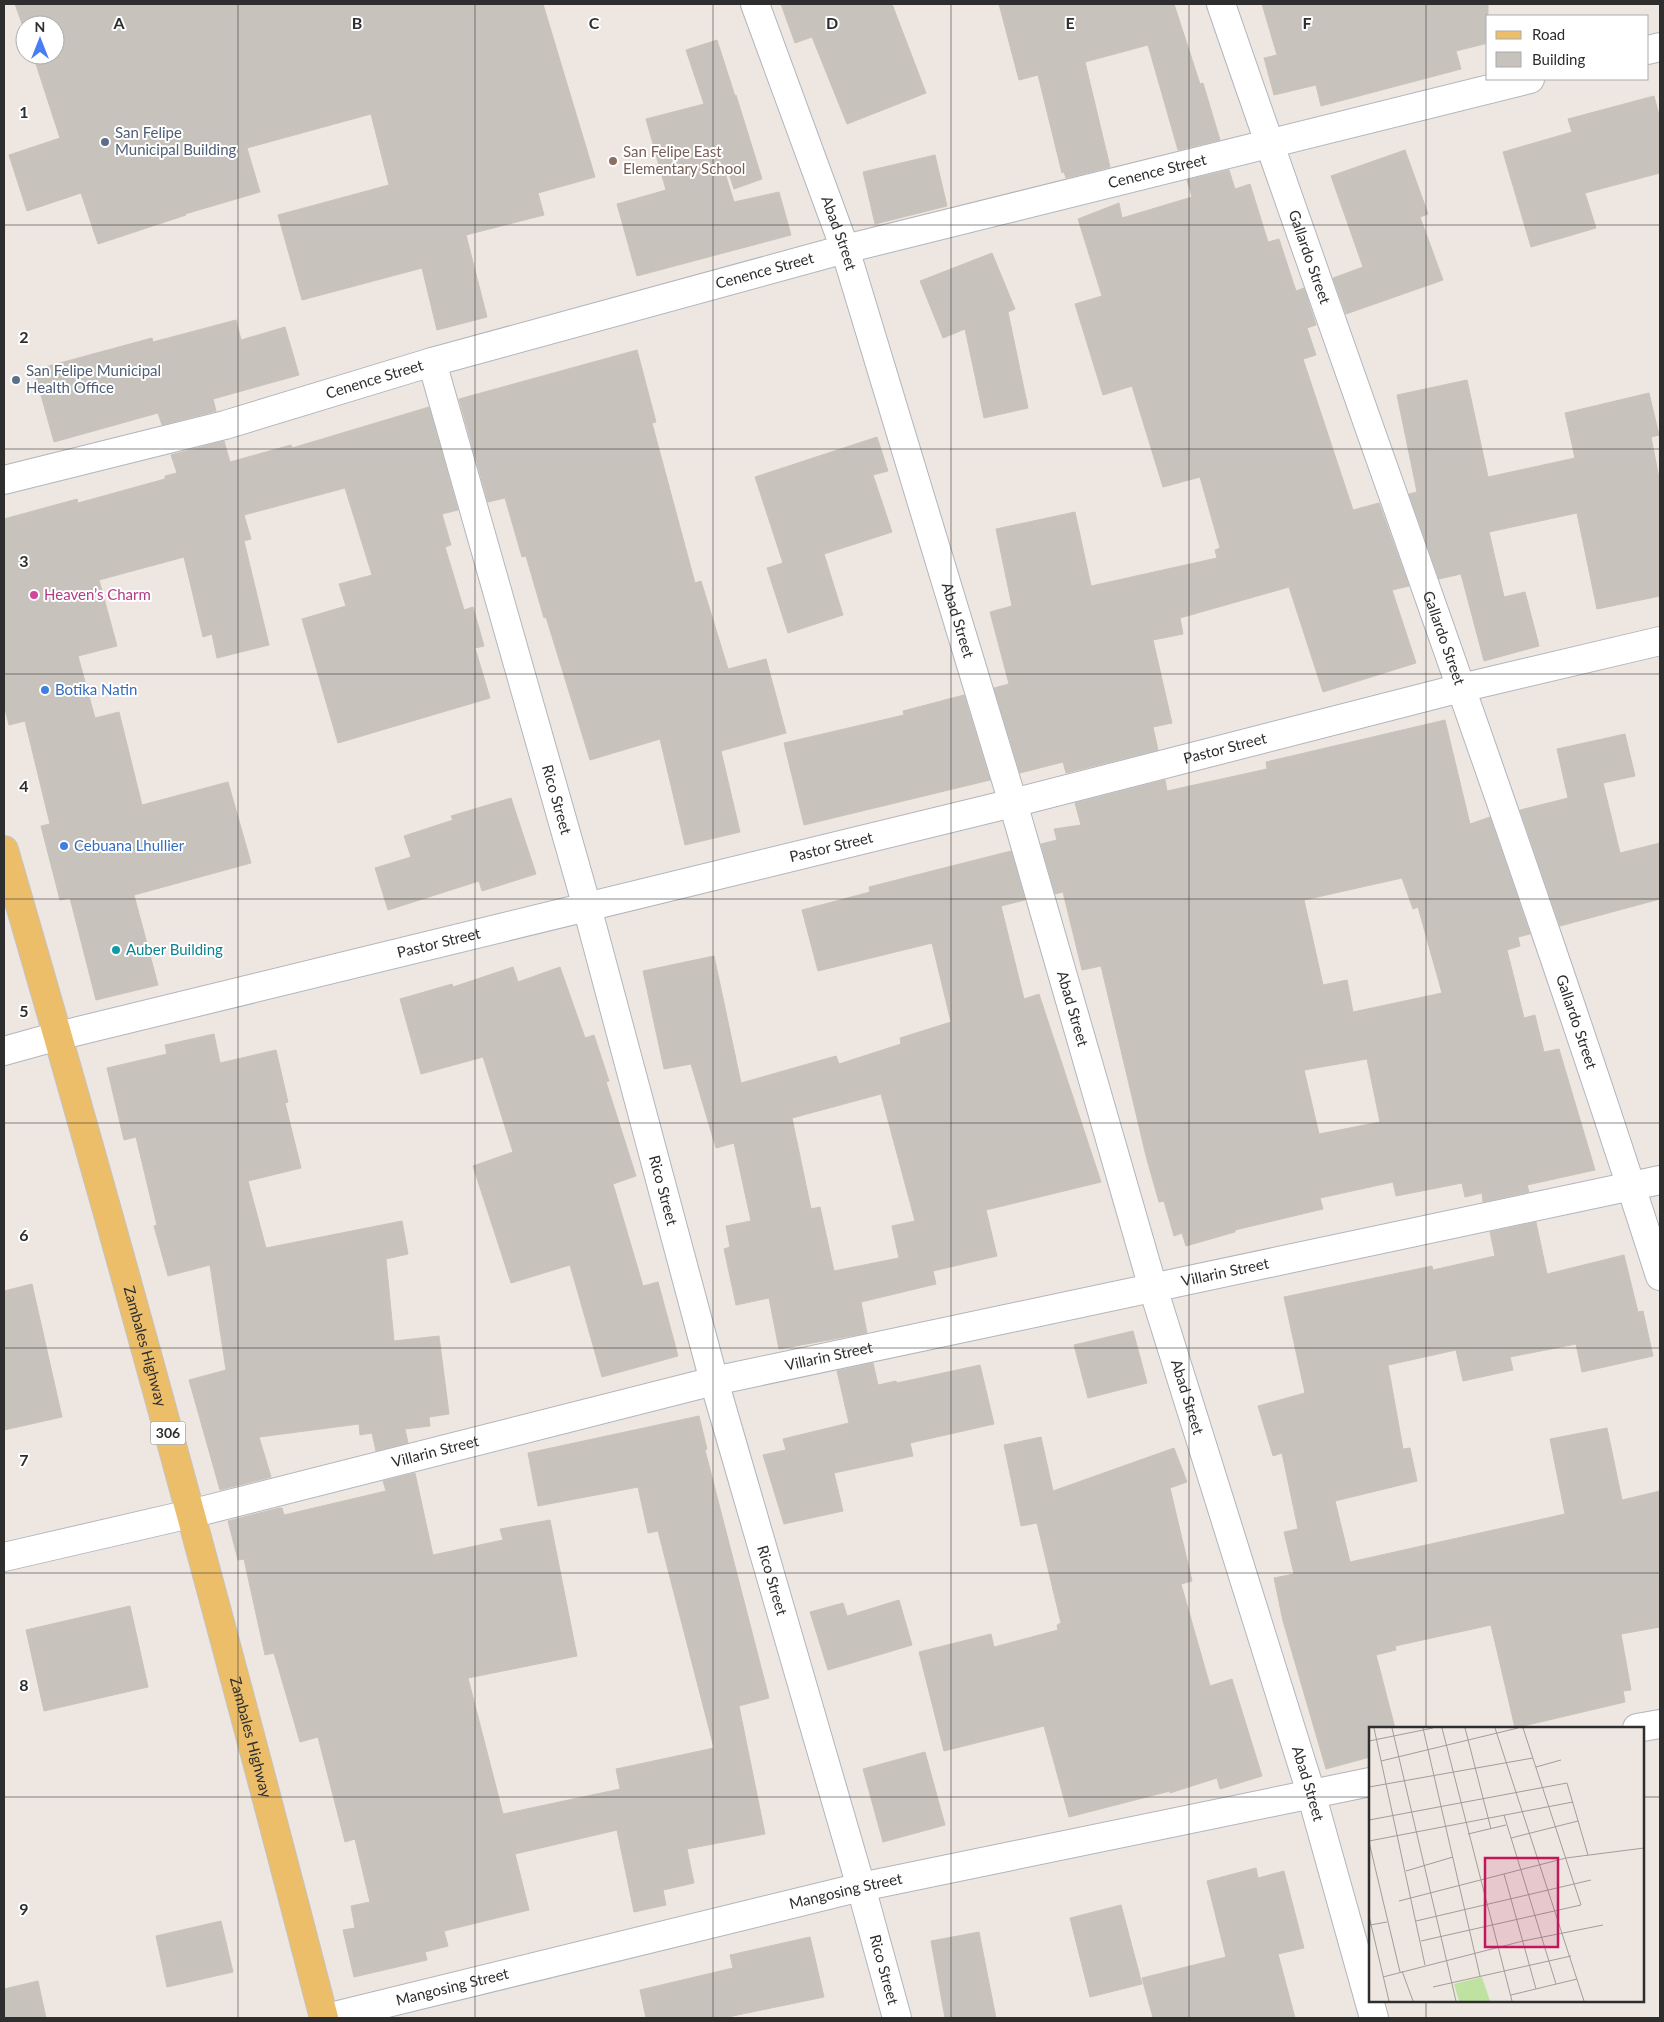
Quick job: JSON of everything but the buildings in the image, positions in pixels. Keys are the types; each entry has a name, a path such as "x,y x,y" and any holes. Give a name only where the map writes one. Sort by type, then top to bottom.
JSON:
{"main road":[{"name":"Zambales Highway","path":"4,850 58,1036 190,1514 325,2018"}],"street":[{"name":"Abad Street","path":"755,4 844,249 1012,802 1153,1288 1311,1793 1369,2000"},
{"name":"Gallardo Street","path":"1221,4 1461,688 1660,1276"},
{"name":"Cenence Street","path":"4,480 225,425 432,362 844,249 1526,80"},
{"name":"Rico Street","path":"432,362 587,907 714,1381 861,1887 897,2018"},
{"name":"Pastor Street","path":"4,1051 58,1036 1012,802 1461,688 1660,641"},
{"name":"Villarin Street","path":"4,1557 190,1514 714,1381 1660,1180"},
{"path":"1643,1727 1660,1724"},
{"name":"Mangosing Street","path":"325,2018 861,1887 1369,1782"},
{"name":"Abad Street","path":"1370,2002 1374,2018"}],"place":[{"name":"San Felipe Municipal Building","path":"105,142"},
{"name":"San Felipe East Elementary School","path":"613,161"},
{"name":"San Felipe Municipal Health Office","path":"16,380"},
{"name":"Heaven’s Charm","path":"34,595"},
{"name":"Botika Natin","path":"45,690"},
{"name":"Cebuana Lhullier","path":"64,846"},
{"name":"Auber Building","path":"116,950"}]}
